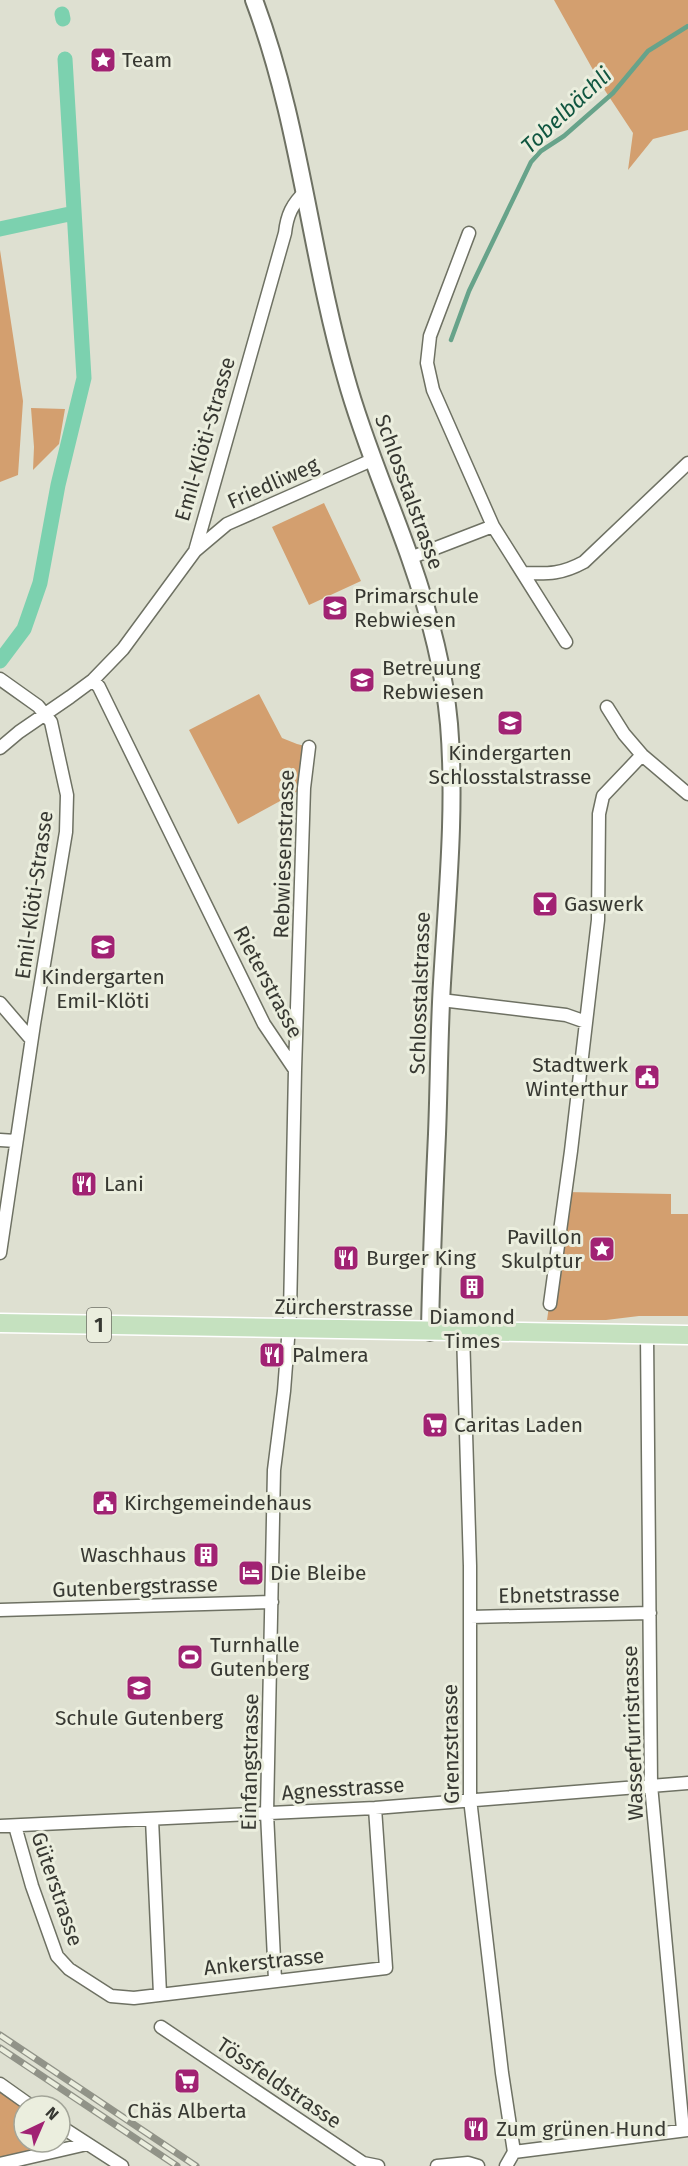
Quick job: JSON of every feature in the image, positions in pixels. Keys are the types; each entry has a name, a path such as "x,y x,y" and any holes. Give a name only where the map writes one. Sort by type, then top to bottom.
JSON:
{"main road":[{"name":"Schlosstalstrasse","path":"254,0 285,99 306,191 330,317 354,408 410,558 431,624 448,722 453,789 441,1000 430,1332"},
{"name":"Zürcherstrasse","path":"0,1323 289,1330 688,1335"}],"street":[{"name":"Emil-Klöti-Strasse","path":"0,1253 15,1141 66,832 67,795 54,732 46,714 93,680 123,649 195,550 285,233 287,216 294,202 306,191"},
{"path":"469,233 430,336 427,363 433,390 493,526 566,642"},
{"name":"Friedliweg","path":"195,550 227,524 372,460"},
{"path":"524,573 555,574 568,571 584,562 688,463"},
{"path":"410,558 493,526"},
{"path":"0,748 46,714 2,680"},
{"name":"Rieterstrasse","path":"93,680 99,687 264,1024 295,1070 289,1330"},
{"path":"607,706 624,734 642,755 688,794"},
{"name":"Rebwiesenstrasse","path":"295,1070 304,788 309,747"},
{"path":"550,1304 571,1151 598,920 599,814 603,796 642,755"},
{"path":"441,1000 566,1015 586,1022"},
{"path":"0,1003 31,1039"},
{"path":"0,1140 15,1141"},
{"name":"Einfangstrasse","path":"275,1980 267,1813 274,1470 289,1330"},
{"name":"Grenzstrasse","path":"463,1332 470,1617 470,1799 502,2073 514,2152"},
{"name":"Wasserfurristrasse","path":"647,1334 651,1785 686,2130"},
{"name":"Gutenbergstrasse","path":"0,1610 272,1602"},
{"name":"Ebnetstrasse","path":"470,1617 650,1613"},
{"name":"Agnesstrasse","path":"0,1826 375,1808 688,1783"},
{"name":"Ankerstrasse","path":"160,1994 386,1968 375,1808"},
{"path":"152,1819 160,1994"},
{"name":"Güterstrasse","path":"15,1826 32,1886 55,1950 62,1963 105,1993 117,1998 160,1994"},
{"name":"Tössfeldstrasse","path":"161,2026 363,2163 378,2166"},
{"path":"0,2084 14,2094"},
{"path":"506,2166 514,2152 686,2130"},
{"path":"72,2134 122,2166"},
{"path":"0,2164 87,2144"},
{"path":"437,2166 468,2163 478,2166"}],"shaded area":[{"path":"554,0 688,0 688,130 653,139 628,170 633,133 602,86"},
{"path":"0,250 23,401 18,475 0,482"},
{"path":"31,408 65,409 59,444 33,470 34,447"},
{"path":"324,503 361,581 309,605 272,527"},
{"path":"259,694 282,738 309,747 304,788 238,824 189,730"},
{"path":"566,1192 671,1194 671,1214 688,1214 688,1316 547,1320"},
{"path":"0,2092 12,2100 12,2154 15,2154 0,2157"}],"waterway":[{"path":"62,14 63,19"},
{"name":"Tobelbächli","path":"451,340 469,291 531,162 541,151 564,136 613,93 648,51 688,26"},
{"path":"0,661 24,629 40,583 58,485 84,378 65,59"},
{"path":"0,229 74,213"}],"railway":[{"path":"0,2035 196,2166"},
{"path":"0,2048 177,2166"}],"place":[{"name":"Team","path":"103,60"},
{"name":"Primarschule Rebwiesen","path":"335,608"},
{"name":"Betreuung Rebwiesen","path":"362,680"},
{"name":"Kindergarten Schlosstalstrasse","path":"510,723"},
{"name":"Gaswerk","path":"545,904"},
{"name":"Kindergarten Emil-Klöti","path":"103,947"},
{"name":"Stadtwerk Winterthur","path":"647,1077"},
{"name":"Lani","path":"84,1184"},
{"name":"Pavillon Skulptur","path":"602,1249"},
{"name":"Burger King","path":"346,1258"},
{"name":"Diamond Times","path":"472,1287"},
{"name":"Palmera","path":"272,1355"},
{"name":"Caritas Laden","path":"435,1425"},
{"name":"Kirchgemeindehaus","path":"105,1503"},
{"name":"Waschhaus","path":"206,1555"},
{"name":"Die Bleibe","path":"251,1573"},
{"name":"Turnhalle Gutenberg","path":"190,1657"},
{"name":"Schule Gutenberg","path":"139,1688"},
{"name":"Chäs Alberta","path":"187,2081"},
{"name":"Zum grünen Hund","path":"476,2129"}]}
